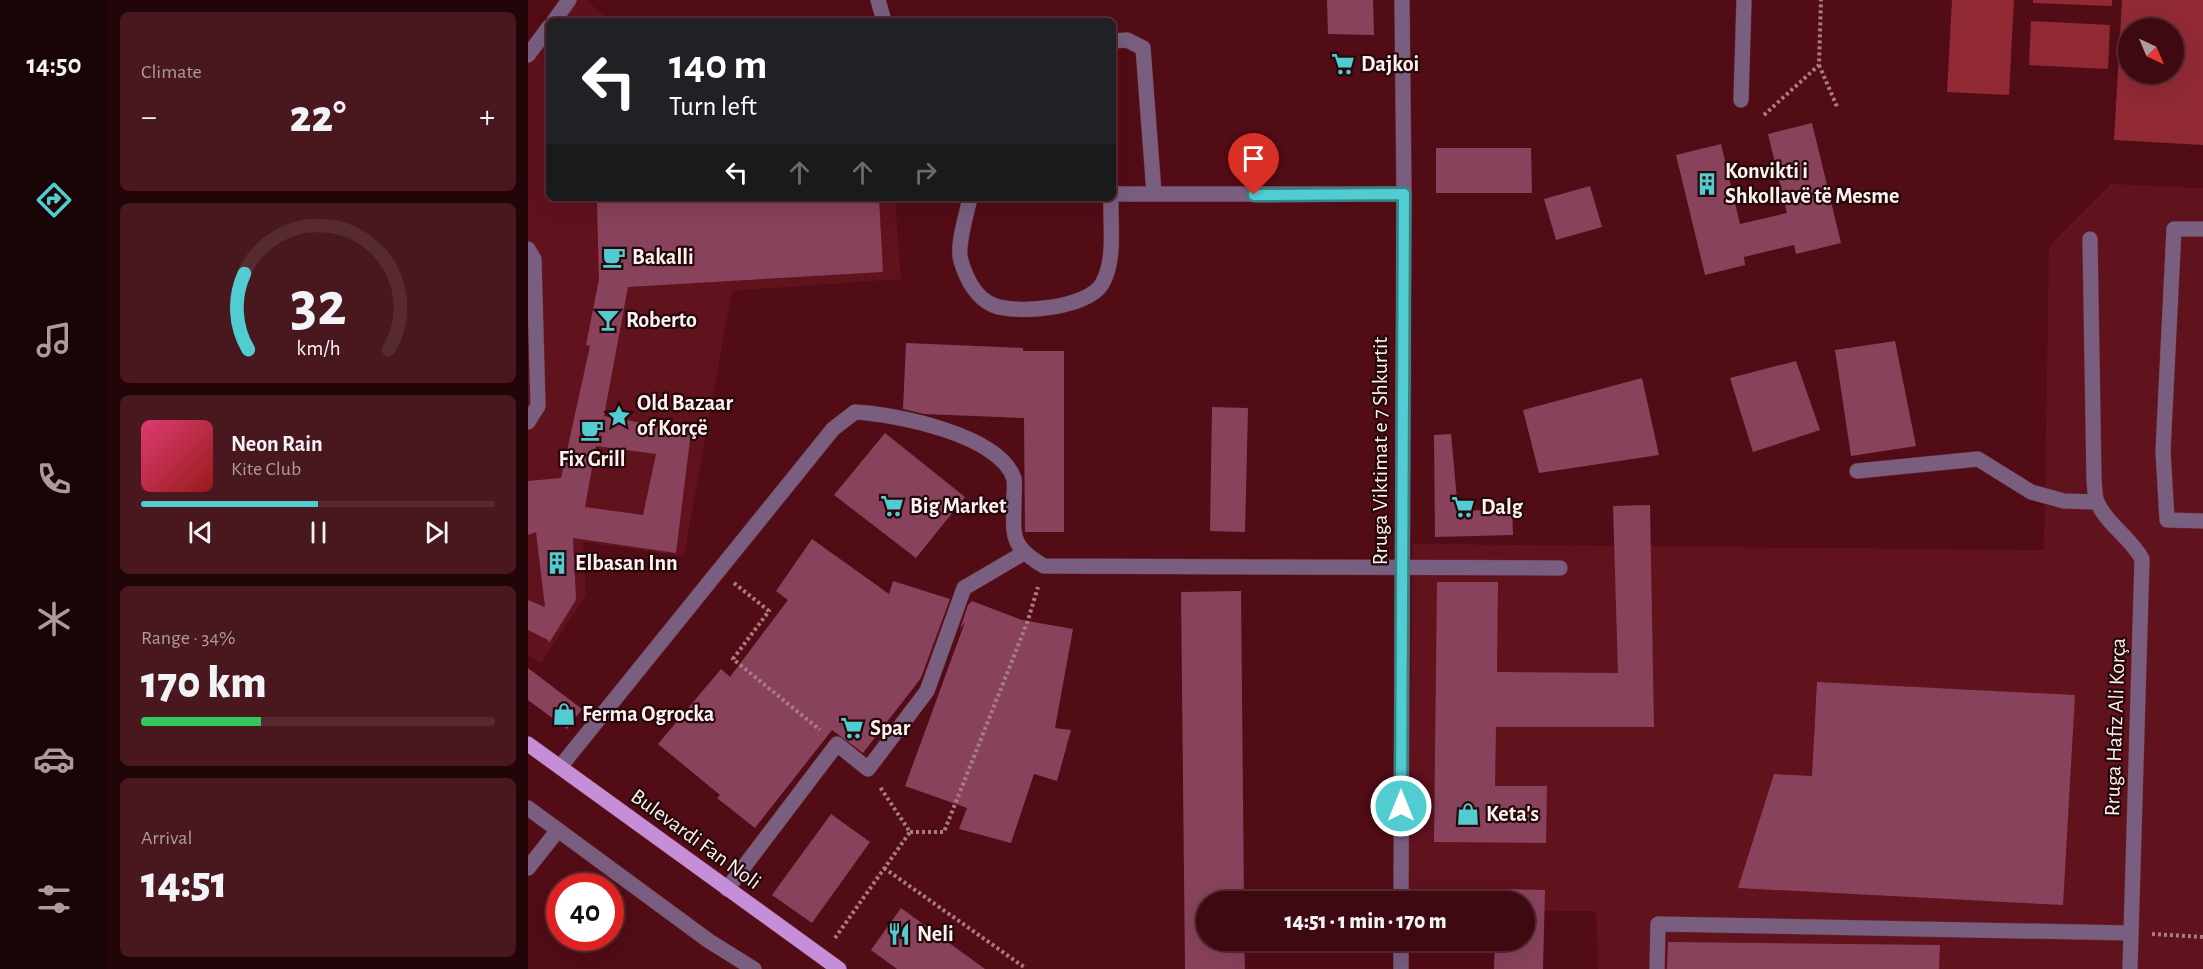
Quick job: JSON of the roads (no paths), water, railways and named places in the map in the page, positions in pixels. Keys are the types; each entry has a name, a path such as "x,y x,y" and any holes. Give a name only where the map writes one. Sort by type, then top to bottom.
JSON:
{"main road":[{"name":"Bulevardi Fan Noli","path":"528,744 839,969"}],"street":[{"path":"556,18 569,0"},
{"path":"878,0 883,18"},
{"name":"Rruga Viktimat e 7 Shkurtit","path":"1401,891 1404,194 1402,0"},
{"path":"1741,100 1744,0"},
{"path":"528,55 546,31"},
{"path":"1116,41 1127,40 1143,48 1154,194"},
{"path":"1116,194 1371,196 1404,194"},
{"path":"970,201 960,259 975,291 993,305 1028,310 1072,301 1090,295 1101,286 1110,263 1111,201"},
{"path":"2203,229 2174,229 2163,451 2167,520 2203,521"},
{"path":"1857,471 1978,459 2031,492 2064,501 2097,502 2094,480 2090,239"},
{"path":"528,249 534,259 538,406 528,422"},
{"path":"560,767 832,429 855,412 880,413 919,422 978,444 1002,458 1014,479 1014,536 1022,554 1044,566 1560,568"},
{"name":"Rruga Hafiz Ali Korça","path":"2097,502 2106,516 2135,545 2142,559 2130,969"},
{"path":"727,889 837,744 868,769 927,691 964,588 1022,554"},
{"path":"528,808 709,941 754,969"},
{"path":"528,867 558,830"},
{"path":"1657,969 1658,924 2131,933"},
{"path":"1401,951 1401,969"}],"place":[{"name":"Dajkoi","path":"1343,64"},
{"name":"Konvikti i Shkollavë të Mesme","path":"1707,184"},
{"name":"Bakalli","path":"614,257"},
{"name":"Roberto","path":"608,320"},
{"name":"Old Bazaar of Korçë","path":"619,416"},
{"name":"Fix Grill","path":"592,430"},
{"name":"Big Market","path":"892,506"},
{"name":"Dalg","path":"1463,507"},
{"name":"Elbasan Inn","path":"557,563"},
{"name":"Ferma Ogrocka","path":"564,714"},
{"name":"Spar","path":"852,728"},
{"name":"Keta's","path":"1468,814"},
{"name":"Neli","path":"899,934"}]}
